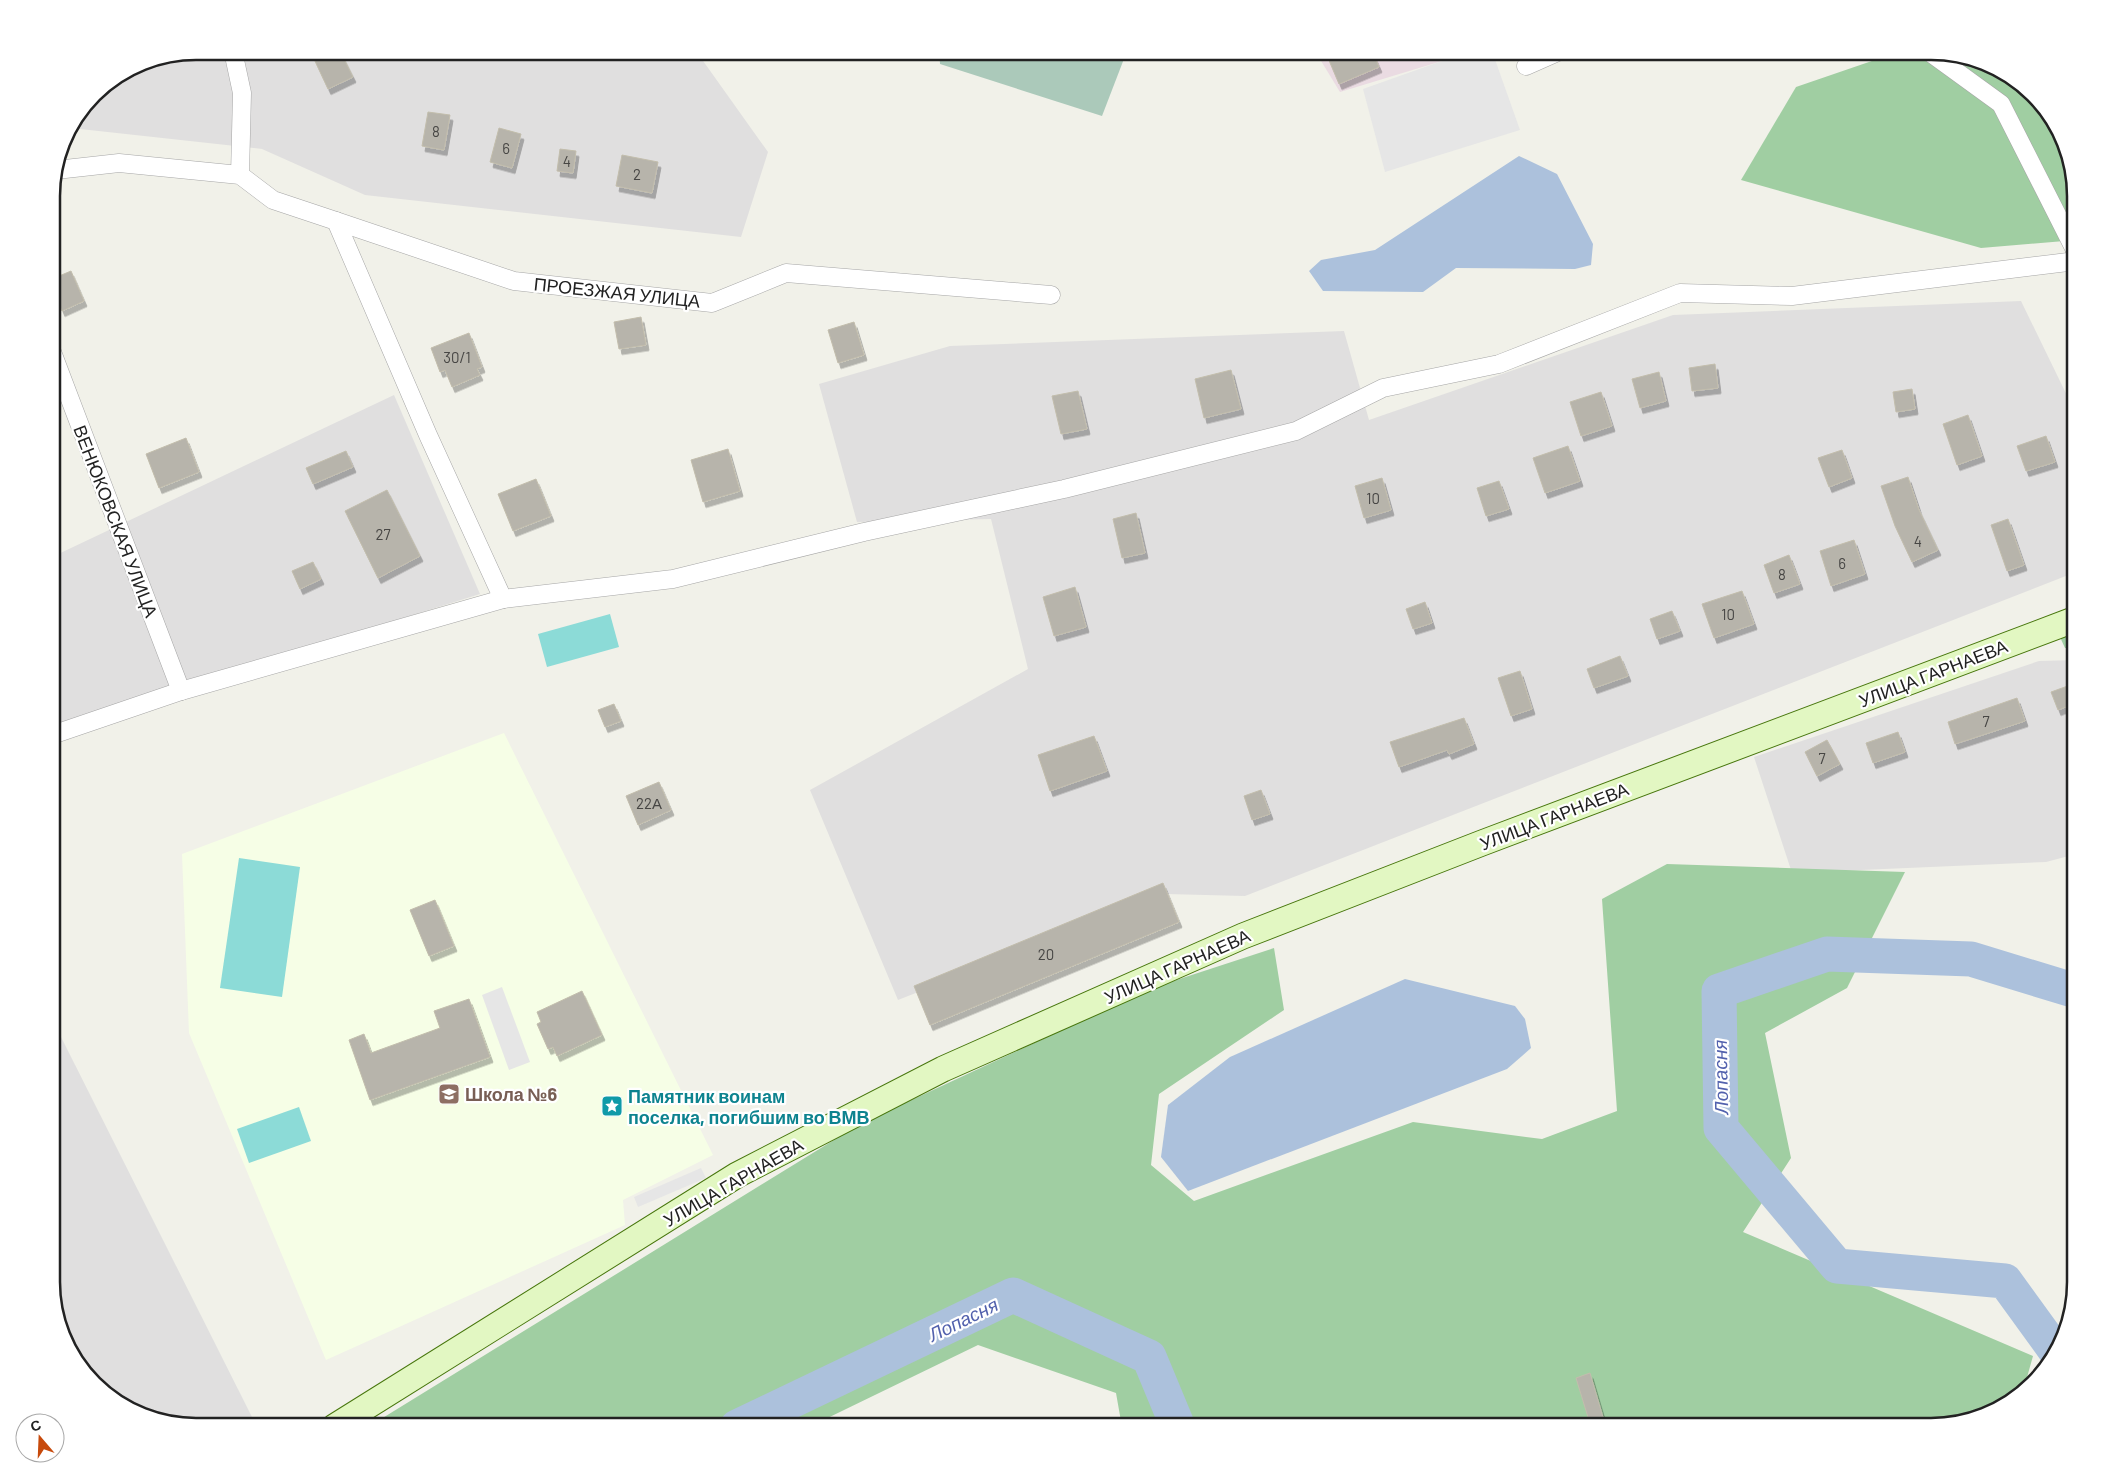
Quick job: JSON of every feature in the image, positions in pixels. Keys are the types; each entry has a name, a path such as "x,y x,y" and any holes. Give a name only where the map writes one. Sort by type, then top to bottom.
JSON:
{"street":[{"path":"63,169 119,163 240,175 242,93 235,60"},
{"path":"1526,66 1540,60"},
{"path":"1941,61 2002,104 2067,234"},
{"name":"ПРОЕЗЖАЯ УЛИЦА","path":"240,175 273,200 514,281 712,303 786,273 1050,295"},
{"path":"336,221 428,435 502,599"},
{"path":"60,732 181,691 502,599 673,580 864,532 1064,489 1296,431 1383,388 1499,364 1680,292 1792,296 2067,262"},
{"name":"ВЕНЮКОВСКАЯ УЛИЦА","path":"60,373 181,691"},
{"name":"УЛИЦА ГАРНАЕВА","path":"348,1418 737,1175 943,1069 1243,936 1482,843 2067,622"}],"shaded area":[{"path":"702,60 768,152 741,237 365,195 262,149 78,129 94,106 120,83 152,67 178,61"},
{"path":"940,60 1124,60 1102,116 940,64"},
{"path":"1320,60 1445,60 1340,92"},
{"path":"1445,60 1495,60 1520,130 1385,172 1363,89"},
{"path":"1519,156 1557,174 1593,244 1591,265 1575,269 1456,268 1423,292 1323,291 1309,271 1321,260 1375,250"},
{"path":"2021,301 2067,396 2067,576 1245,896 1166,894 898,1000 810,790 1028,669 991,519 857,522 819,384 950,346 1344,331 1369,420 1673,315"},
{"path":"394,395 480,594 60,725 60,553"},
{"path":"610,614 619,647 547,667 538,634"},
{"path":"2067,660 2067,856 2046,862 1792,873 1754,757 2039,661"},
{"name":"Школа №6","path":"504,733 713,1155 623,1200 625,1225 326,1360 189,1033 182,854"},
{"path":"239,858 300,867 282,997 220,988"},
{"path":"1405,979 1515,1006 1525,1019 1531,1048 1507,1069 1188,1191 1161,1157 1168,1105 1230,1057"},
{"path":"502,987 530,1062 509,1070 482,995"},
{"path":"60,1035 252,1418 178,1417 144,1408 113,1390 88,1365 78,1350 70,1334 60,1291"},
{"path":"299,1107 311,1141 249,1163 237,1129"},
{"path":"701,1168 706,1178 638,1207 634,1197"}],"green space":[{"path":"1875,60 1949,61 1975,67 2007,83 2039,113 2057,144 2066,178 2067,241 1981,248 1741,180 1796,87"},
{"path":"2067,633 2067,648 2065,648 2059,635"},
{"path":"1667,864 1905,872 1847,988 1765,1033 1791,1158 1743,1232 2033,1356 2027,1378 2014,1390 1983,1408 1949,1417 1931,1418 1120,1418 1116,1393 978,1345 828,1418 383,1418 860,1124 1155,987 1274,948 1284,1010 1159,1094 1151,1165 1194,1201 1413,1122 1542,1139 1617,1111 1602,899"}],"building":[{"path":"314,60 344,60 353,77 328,89"},
{"path":"1329,60 1376,60 1379,67 1339,84"},
{"path":"428,112 450,115 444,150 422,146"},
{"path":"499,128 521,134 512,168 490,162"},
{"path":"560,149 576,151 573,173 557,171"},
{"path":"622,155 658,162 652,193 616,186"},
{"path":"71,271 84,301 62,311 60,306 60,276"},
{"path":"641,317 646,345 619,349 614,322"},
{"path":"854,322 864,355 838,363 828,330"},
{"path":"469,333 482,367 477,369 480,375 452,387 445,370 440,372 431,348"},
{"path":"1715,364 1718,388 1692,391 1689,368"},
{"path":"1231,370 1241,409 1204,418 1195,379"},
{"path":"1659,372 1666,401 1640,408 1632,379"},
{"path":"1912,389 1915,409 1896,412 1893,392"},
{"path":"1078,391 1087,429 1061,434 1052,396"},
{"path":"1601,392 1612,426 1581,436 1570,402"},
{"path":"1968,415 1982,456 1957,465 1943,424"},
{"path":"2046,436 2055,462 2026,471 2017,446"},
{"path":"186,438 199,472 159,488 146,454"},
{"path":"1568,446 1580,481 1545,493 1533,458"},
{"path":"728,449 740,491 703,502 691,460"},
{"path":"1842,450 1852,478 1829,487 1818,458"},
{"path":"346,451 353,467 313,484 306,468"},
{"path":"1908,477 1919,510 1938,550 1912,562 1895,526 1881,486"},
{"path":"1382,478 1391,510 1364,518 1355,486"},
{"path":"536,479 551,516 513,531 498,494"},
{"path":"1499,481 1509,509 1486,516 1477,488"},
{"path":"387,490 420,556 378,578 345,511"},
{"path":"1136,513 1145,553 1122,558 1113,519"},
{"path":"2008,519 2024,565 2007,571 1991,525"},
{"path":"1854,540 1865,574 1831,586 1820,551"},
{"path":"1789,555 1800,584 1774,593 1764,565"},
{"path":"313,562 321,579 300,589 292,571"},
{"path":"1075,587 1086,627 1054,636 1043,597"},
{"path":"1742,591 1754,624 1714,638 1702,604"},
{"path":"1425,602 1432,623 1413,629 1406,609"},
{"path":"1672,611 1680,631 1657,639 1650,619"},
{"path":"1620,656 1628,676 1594,688 1587,669"},
{"path":"1520,671 1532,709 1511,716 1498,678"},
{"path":"2067,686 2067,706 2058,710 2051,692"},
{"path":"2017,698 2025,721 1955,744 1948,722"},
{"path":"614,704 621,721 605,727 598,710"},
{"path":"1464,718 1474,744 1449,754 1447,750 1399,767 1390,742"},
{"path":"1898,732 1905,752 1873,763 1866,743"},
{"path":"1094,736 1107,771 1050,791 1038,755"},
{"path":"1827,740 1840,764 1817,776 1805,752"},
{"path":"659,782 671,810 638,825 626,796"},
{"path":"1261,790 1270,814 1252,820 1244,796"},
{"path":"1163,883 1179,922 930,1025 914,986"},
{"path":"435,900 454,946 429,956 410,910"},
{"path":"582,991 602,1035 557,1056 553,1047 548,1049 537,1024 541,1022 537,1012"},
{"path":"469,999 490,1057 370,1100 349,1040 364,1034 371,1053 440,1028 434,1011"},
{"path":"1590,1373 1603,1418 1588,1418 1576,1378"}],"waterway":[{"name":"Лопасня","path":"2051,1345 2005,1281 1837,1266 1721,1128 1719,991 1827,954 1971,959 2067,988"},
{"name":"Лопасня","path":"756,1418 1013,1295 1149,1357 1174,1418"}],"place":[{"name":"Школа №6","path":"449,1094"},
{"name":"Памятник воинам поселка, погибшим во ВМВ","path":"612,1106"}]}
